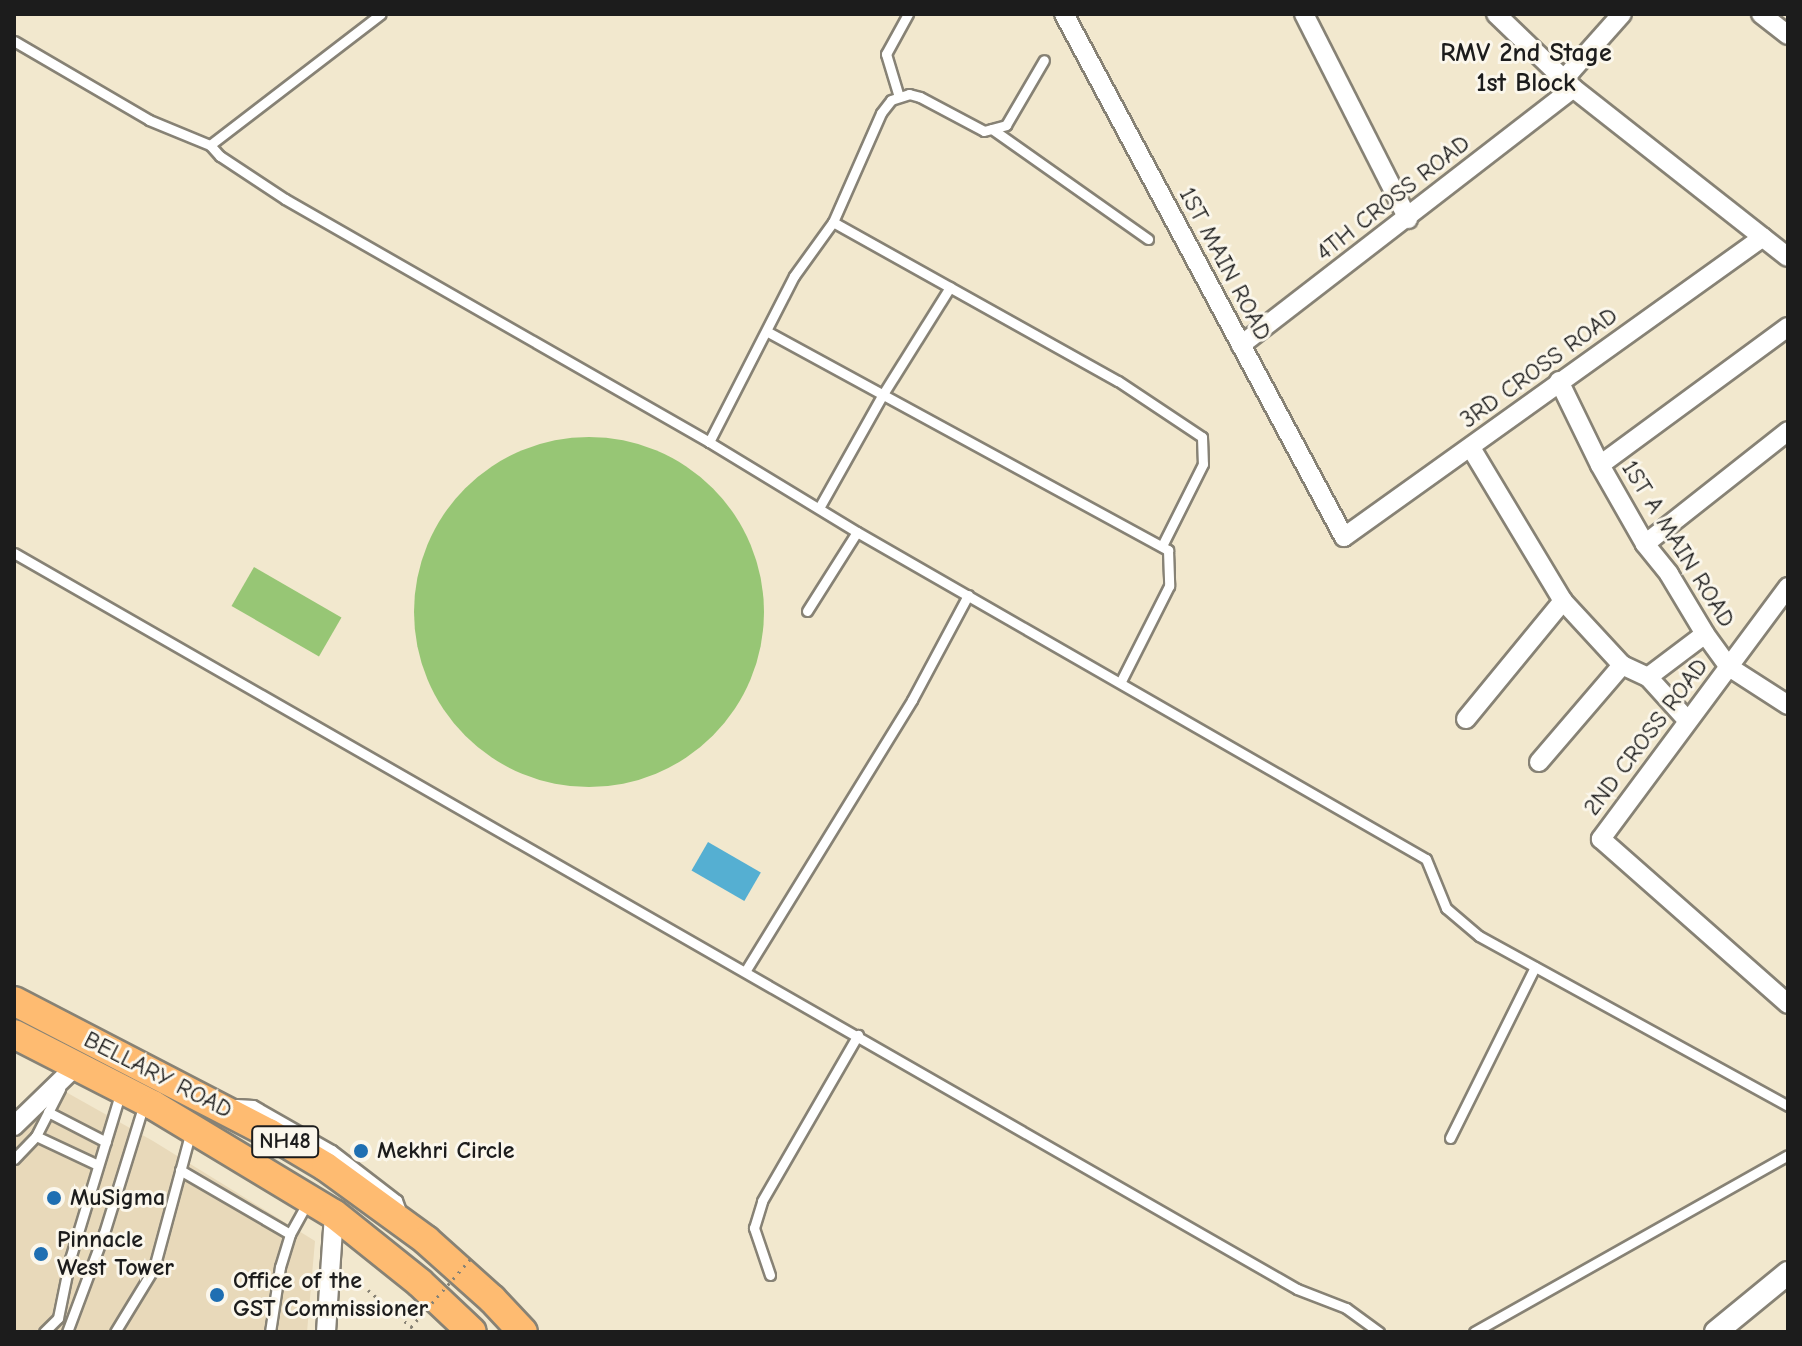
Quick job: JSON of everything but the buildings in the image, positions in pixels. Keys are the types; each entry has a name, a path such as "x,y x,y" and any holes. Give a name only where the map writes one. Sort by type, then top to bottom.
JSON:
{"highway":[{"name":"BELLARY ROAD","path":"14,1001 212,1103 326,1167 405,1224 492,1299 523,1332"},
{"name":"BELLARY ROAD","path":"14,1034 72,1070 134,1095 192,1127 334,1214 420,1283 472,1332"}],"street":[{"name":"1ST MAIN ROAD","path":"1064,14 1344,537"},
{"path":"1304,14 1408,219"},
{"path":"1496,14 1568,84 1788,257"},
{"name":"4TH CROSS ROAD","path":"1241,345 1408,219 1568,84 1622,14"},
{"path":"1761,14 1788,35"},
{"name":"3RD CROSS ROAD","path":"1344,537 1763,237"},
{"path":"1600,465 1788,327"},
{"name":"1ST A MAIN ROAD","path":"1559,381 1600,465 1645,544 1669,574 1705,634 1729,667 1788,705"},
{"path":"1645,544 1788,431"},
{"path":"1471,448 1563,601 1622,665 1648,677 1688,721"},
{"name":"2ND CROSS ROAD","path":"1788,587 1601,839 1788,1004"},
{"path":"1466,719 1563,601"},
{"path":"1648,677 1705,634"},
{"path":"1539,762 1622,665"},
{"path":"14,1126 72,1070"},
{"path":"326,1332 334,1214"},
{"path":"1716,1332 1788,1273"}],"lane":[{"path":"210,145 381,14"},
{"path":"899,97 886,54 908,14"},
{"path":"14,41 149,120 210,145 220,156 285,199 1426,859 1446,908 1479,936 1788,1106"},
{"path":"709,442 794,276 833,222 881,113 891,100 909,94 920,97 984,131 992,129 1006,125 1044,60"},
{"path":"992,129 1148,239"},
{"path":"833,222 1118,381 1202,437 1203,464 1162,546"},
{"path":"819,508 883,394 950,287"},
{"path":"768,332 1168,550 1169,586 1121,681"},
{"path":"807,611 857,532"},
{"path":"14,553 746,970 1297,1289 1346,1308 1379,1332"},
{"path":"746,970 912,700 968,595"},
{"path":"1450,1138 1535,967"},
{"path":"770,1275 754,1228 762,1201 858,1035"},
{"path":"14,1159 36,1136 72,1070"},
{"path":"44,1332 58,1318 70,1259 106,1142 134,1095"},
{"path":"67,1332 104,1233 134,1095"},
{"path":"48,1112 106,1142"},
{"path":"115,1332 154,1268 192,1127"},
{"path":"36,1136 98,1165"},
{"path":"1474,1332 1788,1155"},
{"path":"180,1170 290,1234"},
{"path":"270,1332 280,1267 290,1234 309,1199"}],"path":[{"path":"411,1327 473,1256"},
{"path":"368,1290 416,1331"}],"shaded area":[{"path":"57,1087 153,1141 315,1241 307,1332 14,1332 14,1130"}],"green space":[{"path":"589,437 640,445 671,458 700,477 724,501 743,530 756,561 764,612 756,663 743,694 724,723 700,747 671,766 640,779 589,787 538,779 507,766 478,747 454,723 435,694 422,663 414,612 422,561 435,530 454,501 478,477 507,458 538,445"},
{"path":"254,567 341,618 319,656 232,606"}],"water":[{"path":"708,842 761,872 744,901 692,871"}],"place":[{"name":"Mekhri Circle","path":"361,1151"},
{"name":"MuSigma","path":"54,1198"},
{"name":"Pinnacle West Tower","path":"41,1254"},
{"name":"Office of the GST Commissioner","path":"217,1295"}],"district":[{"name":"RMV 2nd Stage 1st Block","path":"1526,69"}]}
